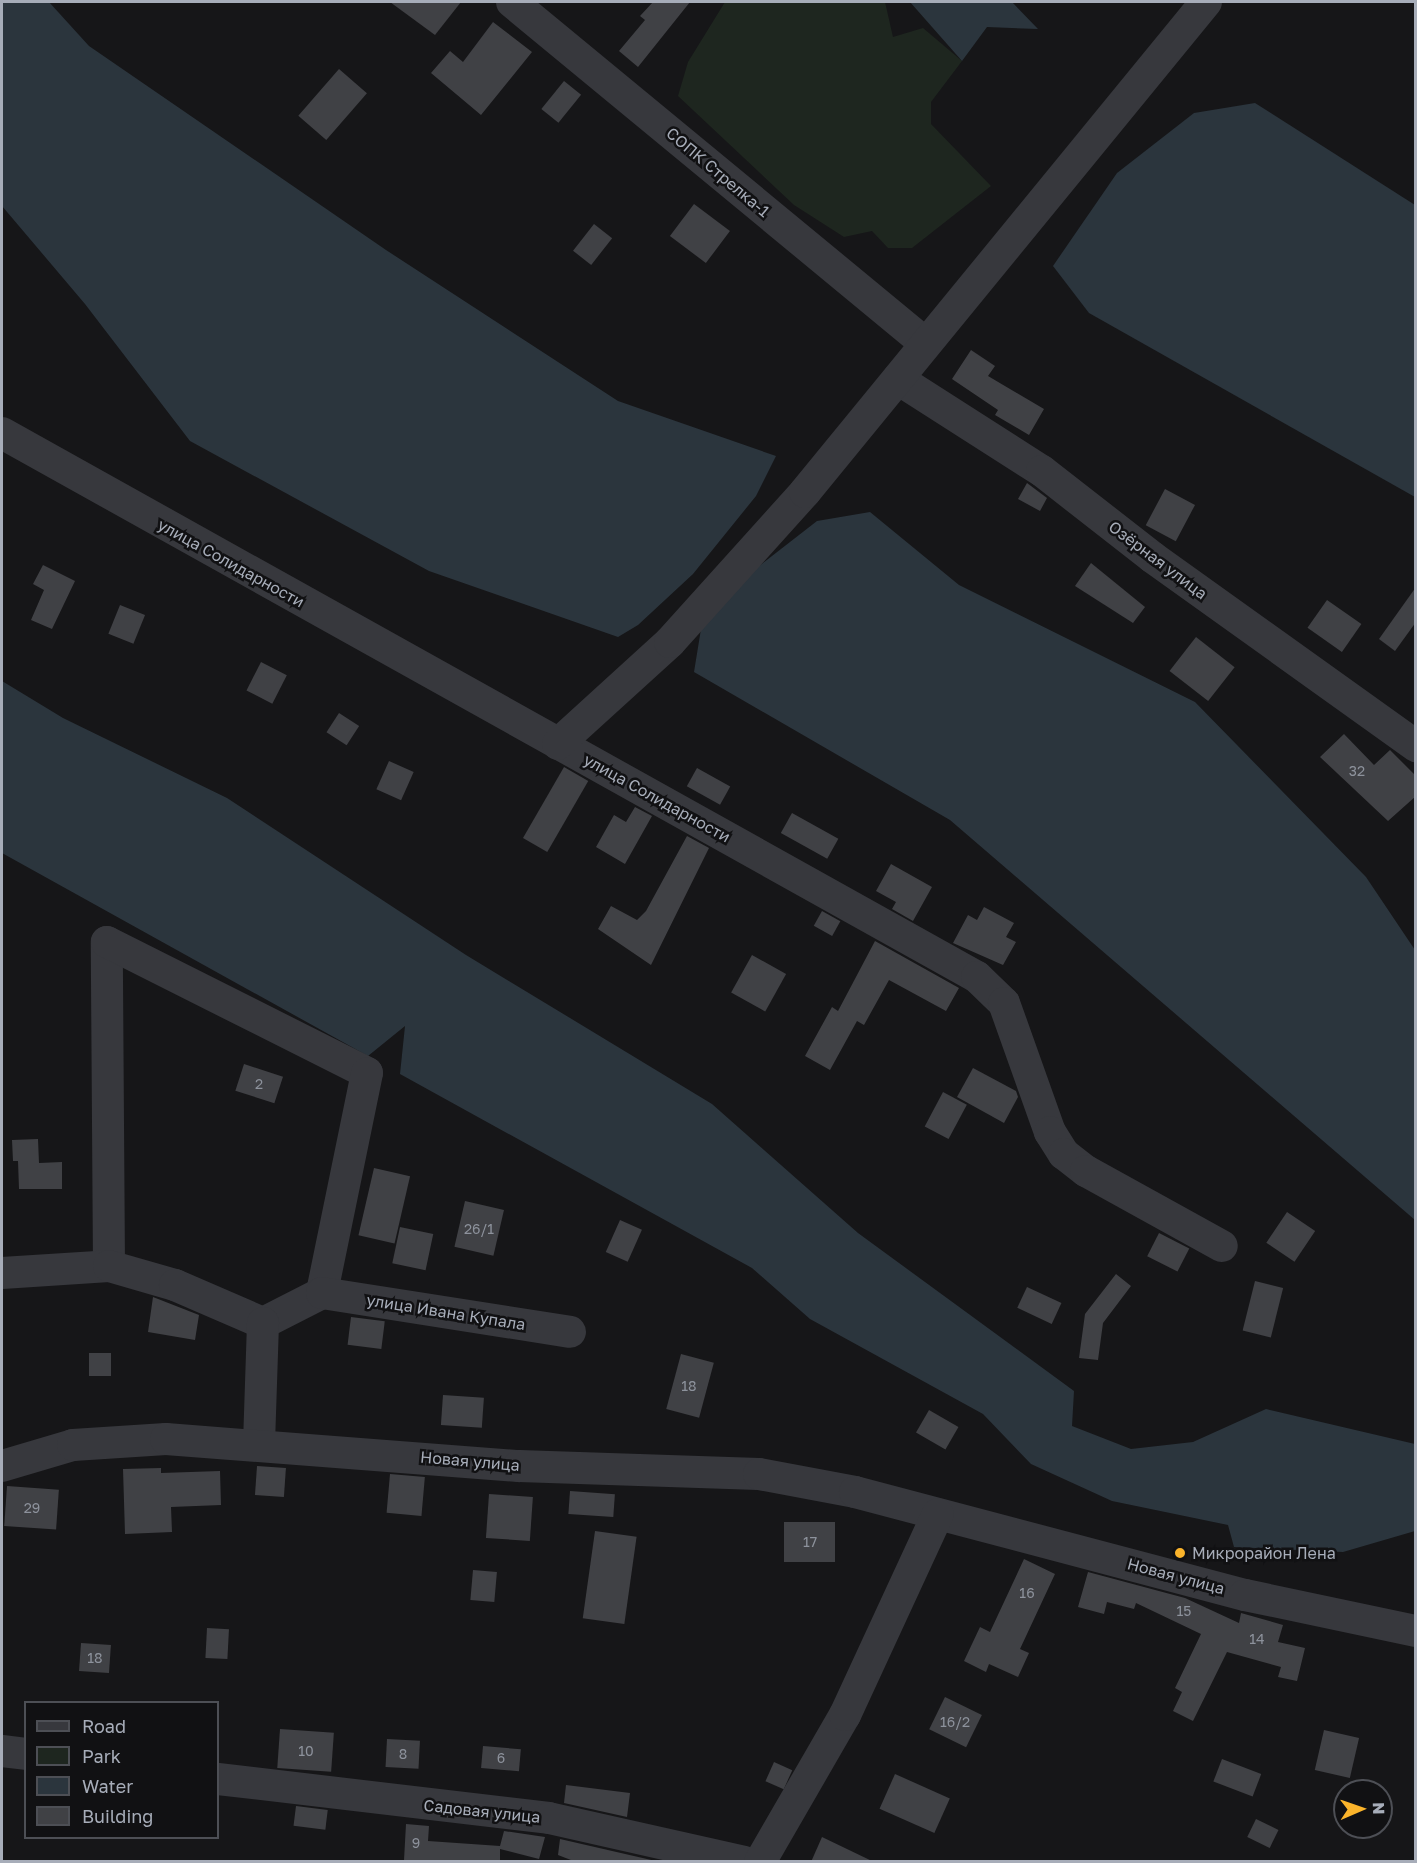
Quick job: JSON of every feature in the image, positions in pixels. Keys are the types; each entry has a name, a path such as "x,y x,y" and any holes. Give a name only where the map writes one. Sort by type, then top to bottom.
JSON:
{"street":[{"name":"СОПК Стрелка-1","path":"512,2 925,343"},
{"path":"558,744 670,642 898,379 925,343 1206,2"},
{"name":"Озёрная улица","path":"898,379 1042,471 1152,557 1416,746"},
{"name":"улица Солидарности","path":"2,433 976,977 1004,1003 1050,1132 1064,1154 1086,1171 1222,1246"},
{"path":"109,1266 107,942 368,1073 322,1293 263,1323"},
{"path":"2,1274 109,1266 175,1285 263,1323"},
{"name":"улица Ивана Купала","path":"322,1293 570,1332"},
{"path":"259,1443 263,1323"},
{"name":"Новая улица","path":"2,1466 73,1445 166,1439 259,1443 519,1466 759,1474 938,1514 1245,1595 1416,1631"},
{"path":"760,1862 845,1715 938,1514"},
{"path":"2,1751 24,1754"},
{"name":"Садовая улица","path":"219,1779 549,1818 744,1862"}],"green space":[{"path":"725,2 885,2 893,37 923,28 962,61 931,102 931,124 991,186 912,248 888,248 872,231 844,237 794,205 678,96 688,62"}],"water":[{"path":"2,2 49,2 89,46 386,250 618,401 776,456 756,496 693,574 638,625 618,637 429,571 190,441 85,304 2,206"},
{"path":"910,2 1012,2 1038,29 987,27 962,61"},
{"path":"1255,103 1415,205 1415,497 1089,313 1053,266 1117,173 1194,113"},
{"path":"870,512 959,585 1195,702 1366,877 1415,950 1415,1220 950,820 694,672 701,629 754,570 817,521"},
{"path":"2,681 63,718 227,798 466,955 712,1104 858,1233 1074,1391 1072,1426 1131,1449 1193,1442 1266,1409 1415,1444 1415,1531 1343,1552 1234,1547 1228,1525 1112,1501 1031,1464 983,1414 810,1319 752,1268 400,1074 405,1026 368,1056 2,853"}],"building":[{"path":"390,2 461,2 435,35"},
{"path":"653,2 690,2 638,67 619,51 645,20 640,16"},
{"path":"493,22 532,52 481,115 431,73 450,51 463,62"},
{"path":"339,69 367,93 326,140 298,116"},
{"path":"564,81 581,95 558,123 541,109"},
{"path":"694,204 730,231 706,263 670,236"},
{"path":"594,224 612,238 591,265 573,251"},
{"path":"971,350 995,366 988,376 1044,409 1029,435 995,415 998,410 952,379"},
{"path":"1027,483 1047,498 1040,511 1018,499"},
{"path":"1165,489 1195,505 1176,541 1146,525"},
{"path":"1091,563 1145,607 1133,623 1075,586"},
{"path":"43,565 75,581 52,629 31,620 44,590 33,584"},
{"path":"1416,587 1416,622 1395,651 1379,639"},
{"path":"1327,600 1361,624 1342,652 1307,628"},
{"path":"120,605 145,615 133,644 108,634"},
{"path":"1196,637 1235,667 1208,701 1170,671"},
{"path":"261,662 287,675 272,704 246,691"},
{"path":"339,713 359,726 347,745 326,732"},
{"path":"1344,734 1374,765 1390,750 1416,776 1416,796 1388,821 1320,757"},
{"path":"389,761 414,772 401,800 376,789"},
{"path":"564,767 588,781 547,852 523,838"},
{"path":"697,768 730,786 720,805 687,786"},
{"path":"635,807 652,816 625,864 596,847 614,815 626,822"},
{"path":"792,813 838,839 827,859 781,833"},
{"path":"687,836 709,848 651,965 598,929 611,906 637,920 646,911"},
{"path":"891,864 932,887 913,921 892,909 896,902 876,891"},
{"path":"984,907 1014,923 1006,937 1016,942 1003,965 953,943 968,915 977,920"},
{"path":"822,911 840,921 832,936 814,926"},
{"path":"875,941 959,988 946,1011 889,980 864,1025 857,1021 830,1070 805,1056 832,1007 838,1011"},
{"path":"752,955 786,974 765,1012 731,993"},
{"path":"244,1064 283,1077 274,1103 235,1091"},
{"path":"973,1068 1016,1091 1018,1097 1004,1123 957,1097"},
{"path":"943,1092 967,1105 949,1139 925,1126"},
{"path":"38,1139 39,1163 62,1162 62,1189 19,1189 18,1161 13,1161 12,1140"},
{"path":"374,1168 410,1176 395,1244 358,1235"},
{"path":"465,1201 504,1210 493,1256 454,1247"},
{"path":"1287,1212 1315,1231 1294,1262 1266,1243"},
{"path":"620,1220 642,1230 628,1262 606,1252"},
{"path":"400,1227 433,1234 426,1270 392,1263"},
{"path":"1159,1233 1189,1248 1177,1272 1147,1256"},
{"path":"1116,1274 1131,1286 1103,1323 1098,1360 1079,1358 1085,1314"},
{"path":"1255,1281 1283,1288 1271,1338 1243,1330"},
{"path":"1027,1287 1061,1303 1052,1324 1017,1308"},
{"path":"153,1297 199,1315 195,1340 148,1332"},
{"path":"351,1317 385,1321 381,1349 348,1345"},
{"path":"89,1353 111,1353 111,1376 89,1376"},
{"path":"681,1354 714,1363 699,1418 666,1409"},
{"path":"443,1395 484,1398 482,1428 441,1425"},
{"path":"929,1410 958,1427 945,1450 916,1433"},
{"path":"257,1466 286,1468 284,1497 255,1495"},
{"path":"161,1468 161,1473 220,1471 221,1505 171,1507 172,1532 125,1534 123,1469"},
{"path":"390,1474 425,1477 421,1516 387,1513"},
{"path":"7,1486 59,1490 56,1530 4,1526"},
{"path":"570,1491 615,1494 613,1517 568,1514"},
{"path":"489,1494 533,1497 530,1541 486,1538"},
{"path":"784,1522 835,1522 835,1562 784,1562"},
{"path":"595,1531 637,1537 624,1624 583,1618"},
{"path":"1024,1559 1055,1574 1020,1649 1029,1653 1018,1677 989,1664 986,1672 964,1661 980,1627 990,1632"},
{"path":"473,1570 497,1572 494,1602 470,1600"},
{"path":"1088,1572 1185,1598 1239,1623 1241,1613 1283,1625 1278,1642 1305,1648 1297,1681 1278,1677 1281,1667 1227,1652 1193,1721 1173,1711 1182,1692 1175,1688 1201,1634 1136,1603 1134,1609 1107,1602 1104,1614 1078,1607"},
{"path":"207,1628 229,1629 227,1659 205,1658"},
{"path":"81,1643 111,1645 109,1673 79,1671"},
{"path":"945,1697 982,1715 966,1747 929,1729"},
{"path":"280,1729 334,1733 331,1772 277,1768"},
{"path":"1324,1730 1359,1738 1350,1778 1315,1770"},
{"path":"387,1739 420,1741 418,1769 386,1767"},
{"path":"483,1746 521,1749 519,1771 481,1768"},
{"path":"1222,1759 1261,1774 1253,1796 1213,1781"},
{"path":"774,1762 792,1770 784,1789 765,1781"},
{"path":"895,1774 950,1798 934,1833 880,1809"},
{"path":"566,1785 630,1793 627,1817 564,1803"},
{"path":"296,1806 328,1810 325,1830 294,1826"},
{"path":"1256,1819 1278,1830 1270,1848 1247,1837"},
{"path":"406,1824 429,1826 428,1841 500,1846 504,1831 545,1837 539,1859 500,1849 500,1862 404,1860"},
{"path":"822,1837 874,1862 811,1862"},
{"path":"560,1839 660,1862 576,1862 558,1855"}],"place":[{"name":"Микрорайон Лена","path":"1180,1553"}]}
